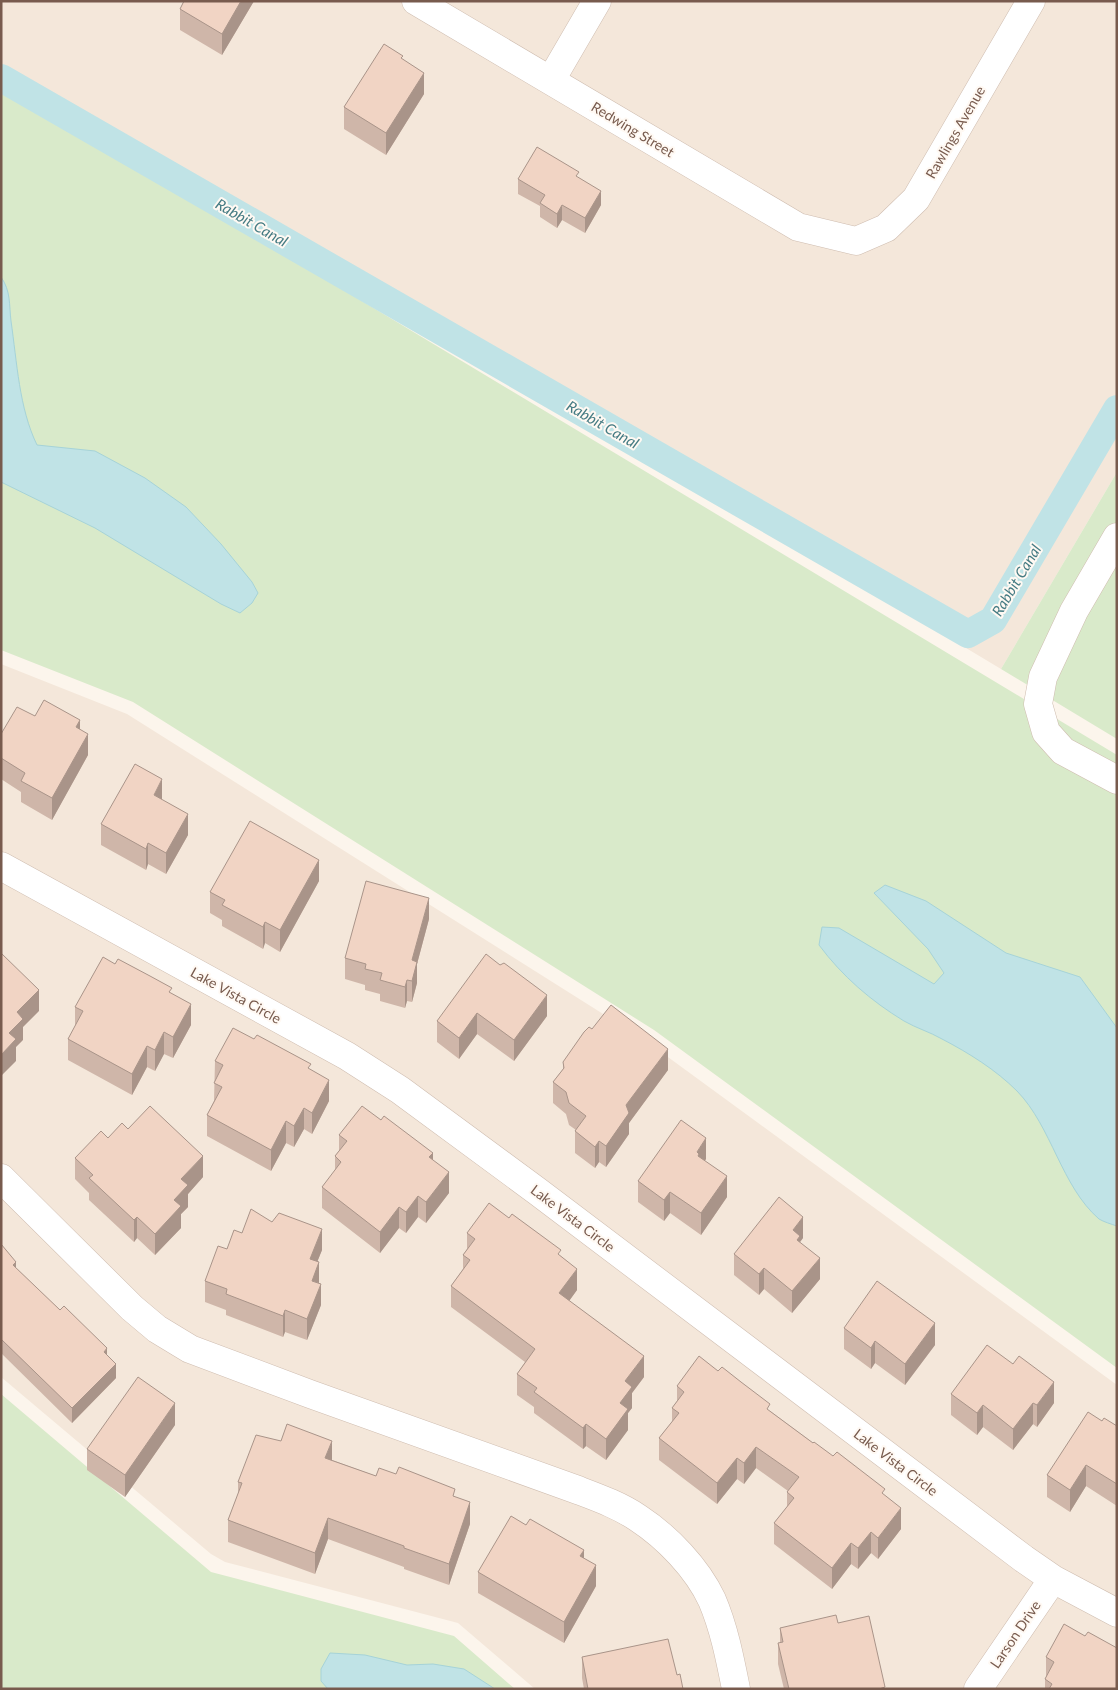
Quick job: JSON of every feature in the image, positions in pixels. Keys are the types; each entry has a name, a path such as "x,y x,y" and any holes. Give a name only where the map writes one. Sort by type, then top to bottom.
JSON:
{"street":[{"name":"Redwing Street","path":"416,1 798,228 856,241"},
{"path":"551,80 597,1"},
{"name":"Rawlings Avenue","path":"856,241 886,228 916,199 1031,1"},
{"path":"1117,537 1074,611 1043,677 1038,704 1046,732 1063,751 1117,780"},
{"name":"Lake Vista Circle","path":"1,866 347,1056 400,1090 1053,1579 1117,1613"},
{"path":"1,1178 132,1308 156,1329 190,1349 575,1489 608,1502 638,1518 664,1540 692,1569 712,1600 727,1645 736,1689"},
{"name":"Larson Drive","path":"978,1689 1053,1579"}],"shaded area":[{"path":"1,1 1117,1 1117,472 1001,669 1,69"},
{"path":"1,664 127,714 646,1041 1117,1385 1117,1689 535,1689 458,1623 225,1562 211,1554 1,1377"}],"green space":[{"path":"1,84 1117,755 1117,1368 654,1030 133,702 1,650"},
{"path":"1117,472 1117,739 1001,669"},
{"path":"1,1394 211,1572 454,1636 515,1689 1,1689"}],"water":[{"path":"1,277 7,288 9,298 22,400 37,445 95,451 145,478 186,507 221,544 252,582 258,593 252,603 240,613 221,604 95,528 1,482"},
{"path":"885,885 926,901 1006,953 1080,977 1117,1028 1117,1226 1099,1219 1086,1206 1075,1190 1029,1105 1009,1083 972,1056 913,1026 880,1005 847,977 819,945 822,927 839,928 934,984 944,973 928,949 874,893"},
{"path":"330,1653 365,1655 407,1665 433,1664 464,1669 495,1689 328,1689 321,1681 321,1669"}],"building":[{"path":"184,1 241,1 222,34 180,9"},
{"path":"384,44 424,73 386,133 344,107"},
{"path":"537,147 579,172 576,176 601,191 585,218 562,205 557,214 540,203 545,195 518,179"},
{"path":"44,700 80,720 76,727 88,734 52,798 21,781 25,773 1,758 1,734 17,707 35,716"},
{"path":"135,764 162,779 154,795 188,814 166,853 148,843 146,849 101,824"},
{"path":"250,821 319,860 280,930 265,922 263,927 222,905 225,900 210,892"},
{"path":"366,881 429,898 412,960 417,962 412,981 407,980 405,987 380,980 382,973 365,969 366,964 345,958"},
{"path":"1,953 39,990 17,1012 23,1019 9,1033 16,1039 1,1055"},
{"path":"486,954 500,965 504,963 547,995 514,1040 477,1013 459,1038 437,1021"},
{"path":"103,957 115,964 118,959 150,976 172,988 169,992 191,1004 173,1037 164,1032 155,1050 147,1046 132,1074 68,1039 83,1011 75,1007"},
{"path":"611,1005 668,1049 626,1105 629,1113 606,1146 599,1141 595,1147 575,1131 586,1116 569,1103 566,1092 553,1082 564,1068 563,1062 584,1032 589,1027 592,1029"},
{"path":"233,1028 254,1039 257,1035 311,1064 308,1068 329,1080 312,1113 304,1108 294,1126 286,1121 271,1150 207,1115 222,1087 214,1083 223,1065 215,1061"},
{"path":"150,1106 203,1156 181,1179 188,1185 174,1200 181,1206 155,1234 137,1217 134,1220 89,1178 93,1175 75,1158 101,1131 108,1138 122,1123 128,1129"},
{"path":"362,1106 381,1120 384,1116 433,1153 429,1157 449,1172 426,1202 418,1196 406,1212 399,1207 380,1232 322,1187 341,1162 335,1156 347,1141 339,1135"},
{"path":"681,1120 706,1138 697,1152 698,1156 727,1176 701,1213 670,1192 664,1200 638,1181"},
{"path":"779,1197 803,1217 793,1230 800,1236 797,1240 820,1258 792,1291 764,1268 759,1274 734,1254"},
{"path":"489,1203 509,1218 512,1214 561,1250 558,1254 577,1269 559,1293 644,1356 625,1381 632,1387 620,1403 628,1409 606,1439 586,1424 583,1428 534,1392 537,1388 517,1374 535,1349 451,1286 470,1260 463,1255 475,1239 467,1233"},
{"path":"251,1209 272,1222 279,1213 322,1229 310,1259 319,1262 312,1281 321,1284 307,1319 285,1310 283,1316 226,1294 227,1289 205,1281 218,1246 227,1249 234,1230 242,1233"},
{"path":"1,1244 16,1262 13,1265 60,1310 64,1306 107,1348 104,1352 116,1364 72,1408 1,1339"},
{"path":"877,1281 935,1323 905,1364 875,1341 871,1348 844,1328"},
{"path":"987,1345 1013,1364 1019,1356 1054,1382 1037,1405 1033,1403 1013,1429 983,1405 977,1413 951,1394"},
{"path":"699,1356 718,1371 722,1367 770,1404 767,1409 813,1443 833,1456 837,1452 885,1489 882,1493 901,1508 878,1538 871,1532 858,1548 851,1543 832,1568 774,1523 794,1498 787,1492 799,1477 756,1447 744,1463 737,1458 717,1483 659,1438 679,1413 672,1408 684,1392 677,1386"},
{"path":"138,1377 175,1403 125,1475 87,1449"},
{"path":"1088,1412 1102,1421 1104,1418 1117,1426 1117,1484 1086,1465 1070,1490 1047,1475"},
{"path":"287,1424 332,1441 325,1458 376,1476 379,1468 396,1474 399,1467 455,1489 453,1496 470,1502 449,1564 328,1518 315,1553 228,1520 242,1483 238,1482 256,1435 281,1441"},
{"path":"511,1516 526,1525 530,1519 584,1550 580,1556 596,1565 564,1622 478,1572"},
{"path":"836,1615 838,1623 869,1616 885,1687 879,1689 789,1689 778,1643 783,1642 780,1628"},
{"path":"1064,1624 1085,1636 1088,1632 1117,1648 1117,1689 1049,1689 1052,1684 1045,1679 1054,1662 1046,1657"},
{"path":"668,1639 677,1675 680,1674 683,1689 588,1689 582,1657"}],"waterway":[{"name":"Rabbit Canal","path":"1,78 968,634 993,620 1117,409"}]}
